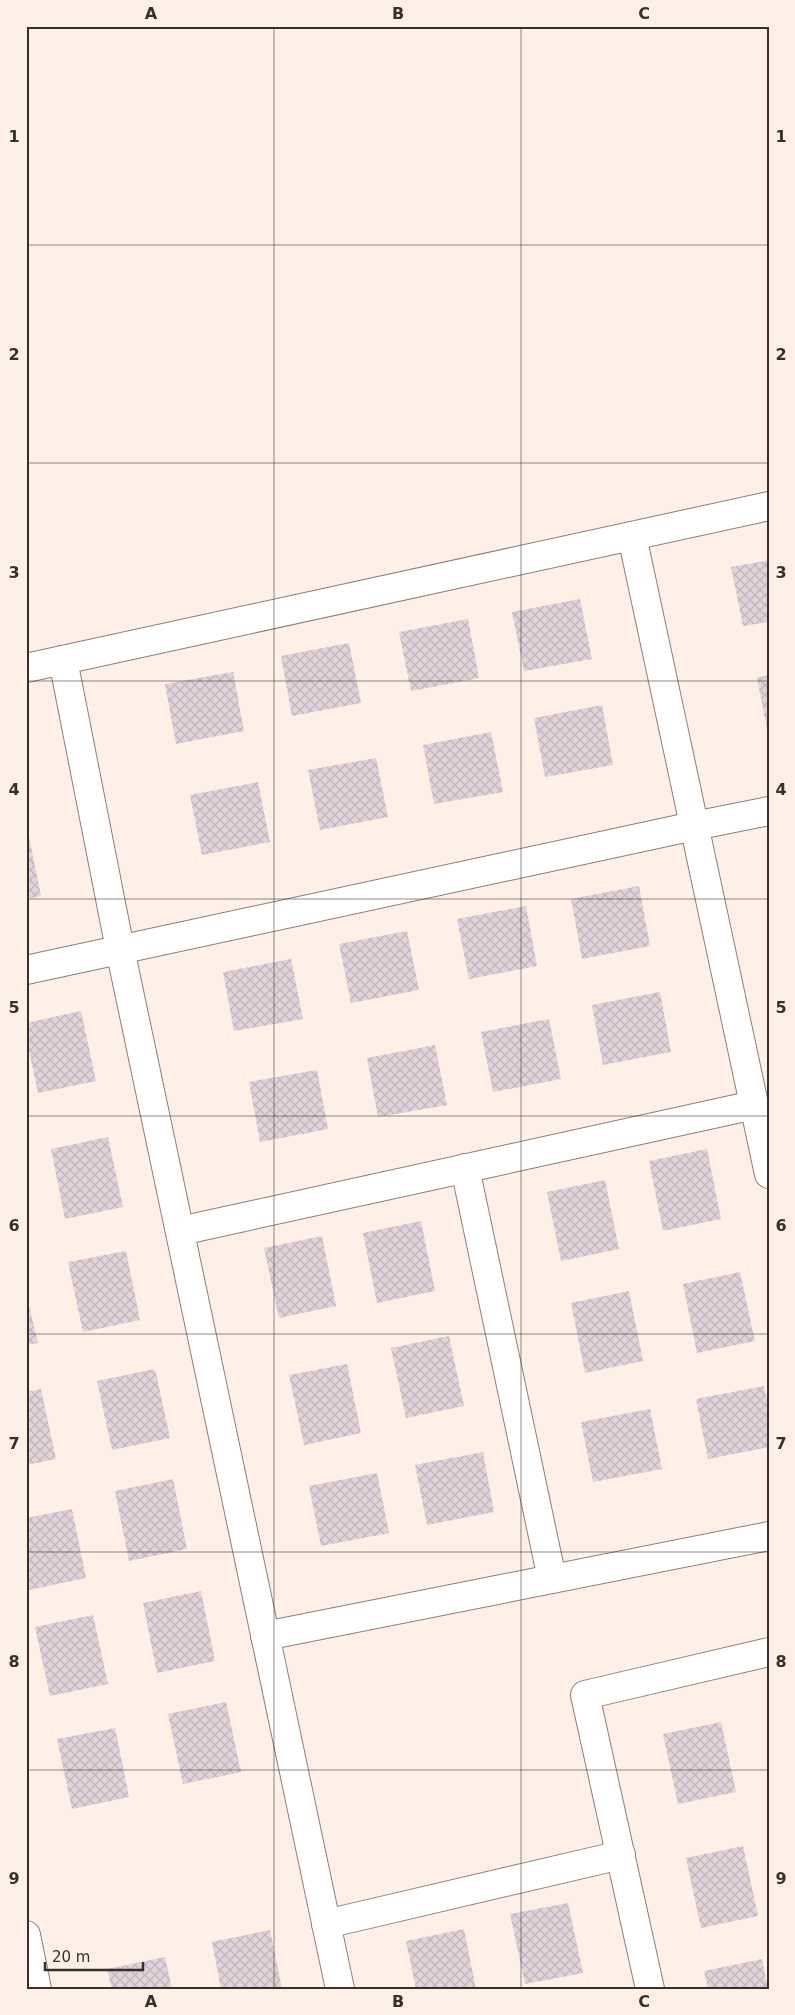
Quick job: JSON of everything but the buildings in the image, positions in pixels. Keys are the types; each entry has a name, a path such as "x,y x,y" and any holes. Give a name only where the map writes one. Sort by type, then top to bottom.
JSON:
{"street":[{"path":"26,668 769,506"},
{"path":"632,536 769,1174"},
{"path":"62,660 120,949 340,1989"},
{"path":"26,970 694,826 769,812"},
{"path":"180,1231 754,1106"},
{"path":"465,1168 552,1579"},
{"path":"265,1636 769,1536"},
{"path":"650,1989 586,1695 769,1652"},
{"path":"326,1924 621,1855"},
{"path":"26,1935 38,1989"}]}
